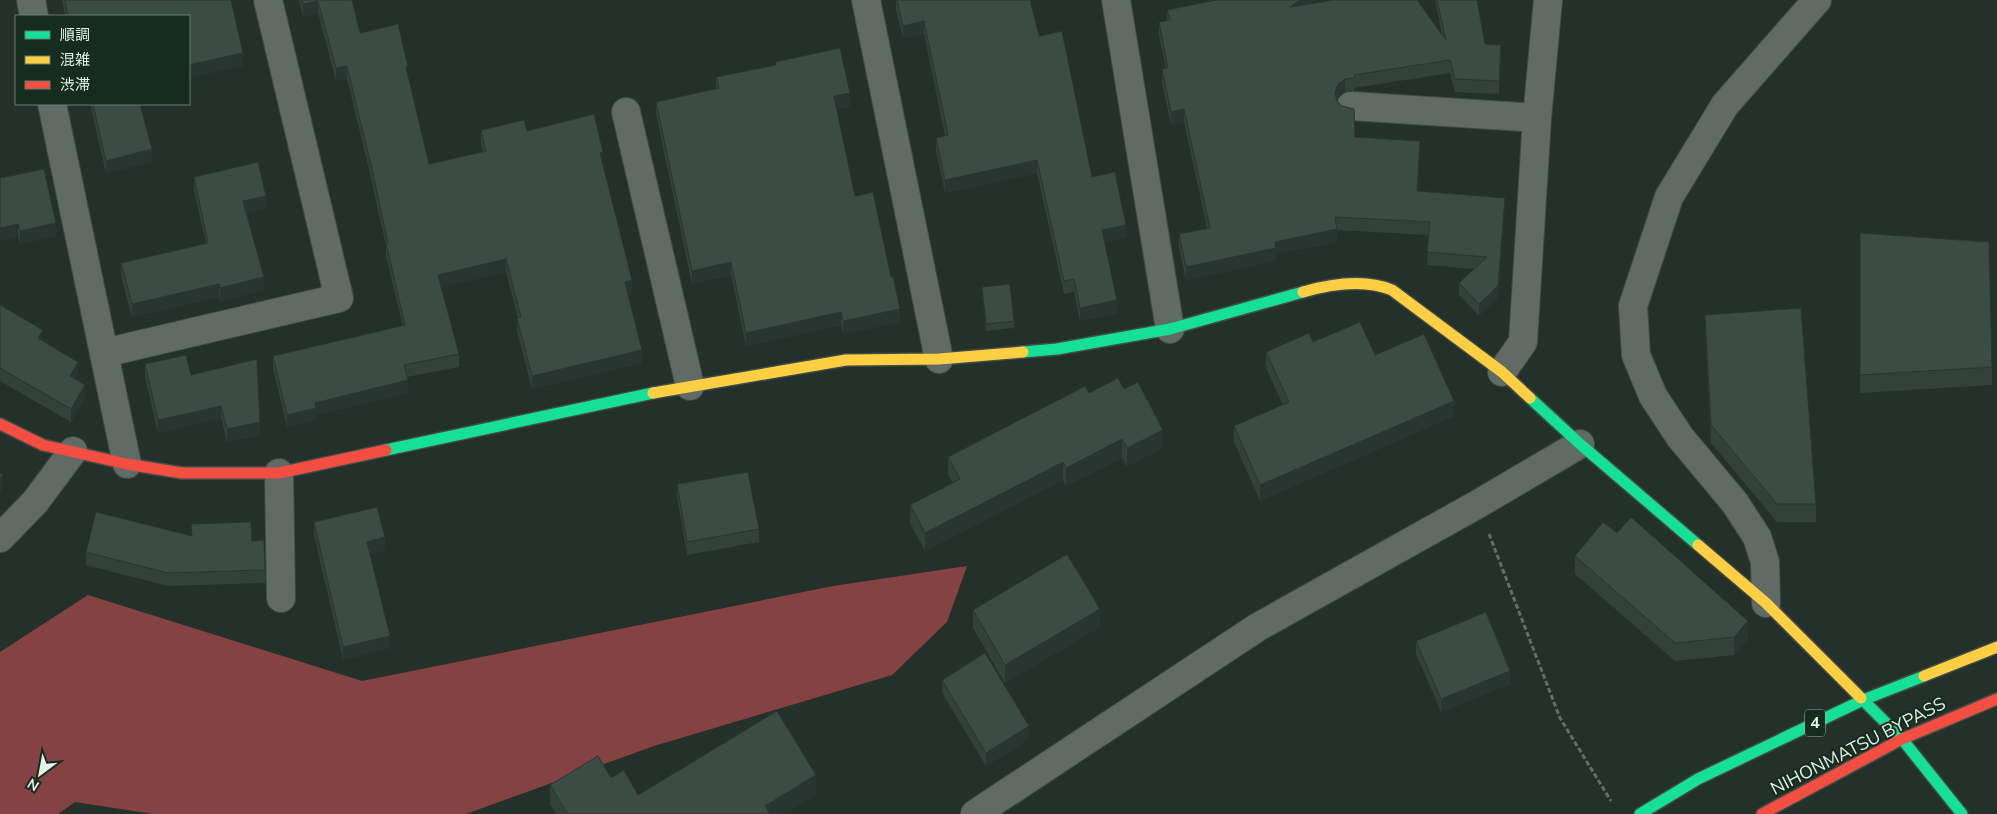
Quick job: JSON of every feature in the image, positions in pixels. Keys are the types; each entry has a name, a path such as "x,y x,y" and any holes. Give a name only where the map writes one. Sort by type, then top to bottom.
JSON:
{"main road":[{"path":"0,424 43,445 127,464 182,473 279,474 690,386 846,360 939,359 1057,349 1170,329 1316,288 1366,283 1380,285 1392,290 1502,372 1580,444 1766,603 1902,739 1962,814"},
{"name":"NIHONMATSU BYPASS","path":"1640,814 1698,779 1863,700 1997,647"},
{"name":"NIHONMATSU BYPASS","path":"1762,814 1902,739 1997,699"}],"street":[{"path":"31,0 34,15"},
{"path":"104,353 339,298 268,0"},
{"path":"866,0 939,359"},
{"path":"1116,0 1170,329"},
{"path":"1502,372 1523,342 1537,118 1548,0"},
{"path":"1766,603 1765,562 1757,537 1735,502 1680,437 1653,396 1636,355 1633,306 1669,196 1725,105 1817,0"},
{"path":"52,105 127,464"},
{"path":"1351,106 1537,118"},
{"path":"626,112 690,386"},
{"path":"975,814 1258,627 1478,504 1580,444"},
{"path":"0,538 35,502 73,451"},
{"path":"279,474 281,598"}],"path":[{"path":"1478,504 1560,718 1614,806"}],"shaded area":[{"path":"967,566 947,622 892,675 654,746 466,814 153,814 75,802 58,814 0,814 0,652 88,595 362,681 833,586"}],"building":[{"path":"65,0 231,0 243,53 190,65 190,15 68,15"},
{"path":"302,0 352,0 360,33 398,24 429,164 486,151 481,130 524,120 527,131 594,114 603,152 600,153 632,280 625,282 642,350 532,376 517,318 521,317 506,259 438,275 459,354 404,365 408,380 315,403 316,408 287,415 273,356 405,325 386,243 388,243 371,165 347,66 336,68 318,1 303,4"},
{"path":"897,0 1030,0 1039,36 1062,31 1092,177 1115,172 1126,225 1102,230 1117,300 1080,308 1074,279 1064,281 1037,160 945,180 936,138 948,135 924,21 903,26"},
{"path":"1216,0 1300,0 1290,7 1334,0 1417,0 1446,40 1437,0 1477,0 1485,44 1501,45 1499,81 1455,79 1450,60 1354,75 1354,78 1345,79 1338,84 1335,93 1337,101 1342,106 1354,109 1355,137 1420,141 1417,191 1505,198 1498,286 1479,304 1459,283 1487,257 1427,252 1430,222 1335,217 1337,229 1275,242 1276,248 1186,267 1179,234 1210,228 1184,109 1171,112 1162,69 1168,68 1159,22 1170,20 1167,10"},
{"path":"840,48 850,93 834,96 855,196 873,192 891,277 893,276 900,309 843,321 841,312 746,333 731,262 692,271 656,102 719,88 716,77 776,65 775,62"},
{"path":"93,105 140,105 152,149 106,161"},
{"path":"258,162 266,196 243,201 264,277 220,288 219,284 132,304 121,263 208,243 194,177"},
{"path":"44,169 56,223 20,231 18,224 0,228 0,178"},
{"path":"1860,233 1989,242 1992,367 1860,375"},
{"path":"1010,284 1014,321 986,324 982,287"},
{"path":"0,305 43,330 38,338 78,362 70,376 85,385 71,409 0,368"},
{"path":"1801,308 1816,504 1777,504 1711,425 1705,315"},
{"path":"1360,322 1375,355 1424,334 1454,401 1260,485 1234,426 1289,402 1266,352 1309,333 1313,342"},
{"path":"186,355 191,375 257,359 260,422 227,429 221,406 158,420 145,364"},
{"path":"1118,378 1124,389 1138,382 1163,430 1127,448 1122,439 1066,468 1063,462 925,533 910,505 960,479 948,457 1085,386 1089,393"},
{"path":"748,472 759,529 687,542 677,484"},
{"path":"377,507 385,537 367,542 390,636 343,647 314,522"},
{"path":"96,512 192,536 191,524 251,522 252,541 264,540 265,570 168,573 86,552"},
{"path":"1631,517 1748,621 1734,637 1675,643 1575,556 1603,522 1617,533"},
{"path":"1067,554 1100,609 1005,665 973,610"},
{"path":"1486,612 1510,671 1441,699 1416,641"},
{"path":"985,653 1029,726 986,753 942,680"},
{"path":"777,711 816,775 765,806 770,814 568,814 550,785 598,756 611,778 624,770 638,795"}],"traffic: fast":[{"path":"1023,352 1057,349 1170,329 1303,292"},
{"path":"386,450 653,393"},
{"path":"1530,398 1580,444 1698,545"},
{"path":"1640,814 1698,779 1863,700 1924,676"},
{"path":"1861,698 1902,739 1962,814"}],"traffic: slow":[{"path":"1303,292 1348,284 1371,285 1392,290 1502,372 1530,398"},
{"path":"653,393 846,360 939,359 1023,352"},
{"path":"1698,545 1766,603 1861,698"},
{"path":"1924,676 1997,647"}],"traffic: jam":[{"path":"0,424 43,445 127,464 182,473 279,473 386,450"},
{"path":"1762,814 1902,739 1997,699"}]}
